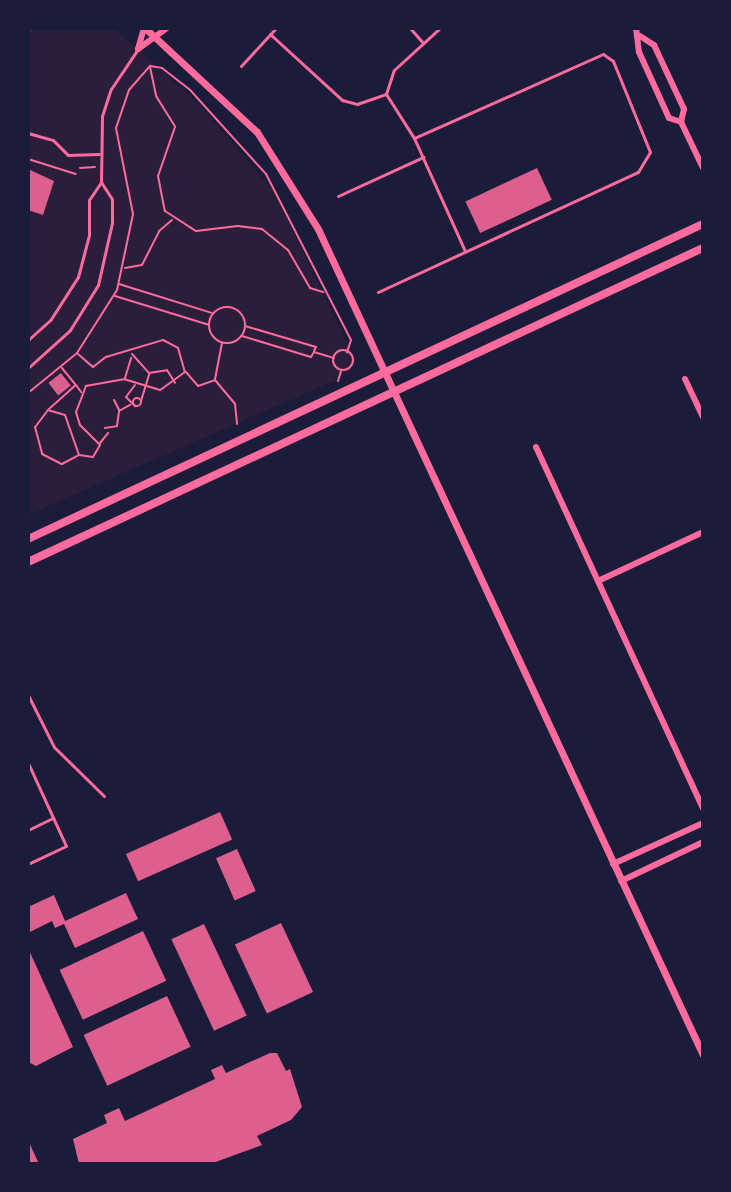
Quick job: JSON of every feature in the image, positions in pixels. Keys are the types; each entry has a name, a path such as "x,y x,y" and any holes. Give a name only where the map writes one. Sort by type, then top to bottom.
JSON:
{"main road":[{"path":"28,539 703,224"},
{"path":"28,562 703,248"}],"street":[{"path":"138,49 145,28 226,99 283,166 394,393 703,1055"},
{"path":"138,49 156,39 167,28"},
{"path":"636,28 640,36 639,52 669,118 681,122"},
{"path":"640,36 654,45 684,109 681,122 703,168"},
{"path":"685,379 703,417"},
{"path":"536,447 703,808"},
{"path":"598,581 703,532"},
{"path":"613,864 703,823"},
{"path":"621,881 703,842"}],"lane":[{"path":"241,66 276,28"},
{"path":"410,28 423,43"},
{"path":"386,94 394,70 440,28"},
{"path":"270,34 342,100 357,104 386,94"},
{"path":"28,368 70,330 98,285 112,223 112,199 101,182 99,154 111,89 138,49"},
{"path":"378,292 638,172 650,152 643,124 613,61 594,54 414,138"},
{"path":"386,94 414,138 465,252"},
{"path":"28,133 53,140 68,155 99,154"},
{"path":"338,196 423,157"},
{"path":"28,340 51,319 78,277 89,235 89,200 101,182"},
{"path":"28,695 54,747 104,796"},
{"path":"28,763 66,846 28,864"},
{"path":"28,830 53,818"}],"path":[{"path":"28,35 30,28"},
{"path":"150,66 156,96 175,127 157,187 173,220 204,233 238,226 262,229 288,250 310,288 324,292"},
{"path":"28,393 77,353 114,296 125,268 133,214 116,128 129,90 150,66"},
{"path":"150,66 162,68 191,91 254,158 311,255 324,292 351,340 347,352 352,364 341,370"},
{"path":"28,159 76,174"},
{"path":"125,268 142,265 159,231 173,220"},
{"path":"119,284 213,314 235,309 245,325 316,347 311,357 241,335 222,341"},
{"path":"114,296 210,325 222,341 215,380 235,404 237,424"},
{"path":"167,312 171,301"},
{"path":"210,325 213,314"},
{"path":"241,335 245,325"},
{"path":"285,348 288,338"},
{"path":"77,353 93,367 106,357 132,355 154,341 170,342 182,354 185,372 198,386 215,380"},
{"path":"314,352 334,358 347,352"},
{"path":"132,355 149,373"},
{"path":"125,379 132,355"},
{"path":"334,358 341,370 338,381"},
{"path":"62,368 82,393 78,420 99,444"},
{"path":"149,373 167,370 175,383"},
{"path":"82,393 102,380 125,379 144,389 160,390 175,383 185,372"},
{"path":"135,406 141,401 149,373"},
{"path":"76,385 48,410 35,427 42,454 62,464 79,455 93,457 106,430 117,426 119,411 114,400"},
{"path":"130,405 126,394 136,385"},
{"path":"135,406 134,399 141,401"},
{"path":"119,411 130,405 135,406"},
{"path":"48,410 65,415 79,455"}],"shaded area":[{"path":"28,28 114,28 198,103 274,192 356,360 353,369 336,380 28,515"}],"building":[{"path":"537,168 552,200 480,233 465,201"},
{"path":"28,169 54,181 43,215 28,210"},
{"path":"61,373 71,386 58,395 48,383"},
{"path":"220,812 232,839 138,881 126,854"},
{"path":"237,849 256,891 235,900 216,858"},
{"path":"126,893 138,919 75,948 64,924 55,928 52,921 28,933 28,907 54,895 65,921"},
{"path":"281,923 313,992 267,1013 235,945"},
{"path":"204,924 247,1016 214,1031 171,939"},
{"path":"143,931 166,981 83,1020 60,970"},
{"path":"28,948 73,1047 36,1066 28,1062"},
{"path":"167,996 191,1047 107,1086 84,1035"},
{"path":"270,1053 277,1053 286,1071 290,1069 302,1107 291,1120 257,1136 262,1145 210,1164 79,1164 73,1139 107,1123 104,1115 119,1108 125,1121 215,1079 211,1070 222,1065 226,1073"},
{"path":"28,1140 39,1164 28,1164"}]}
